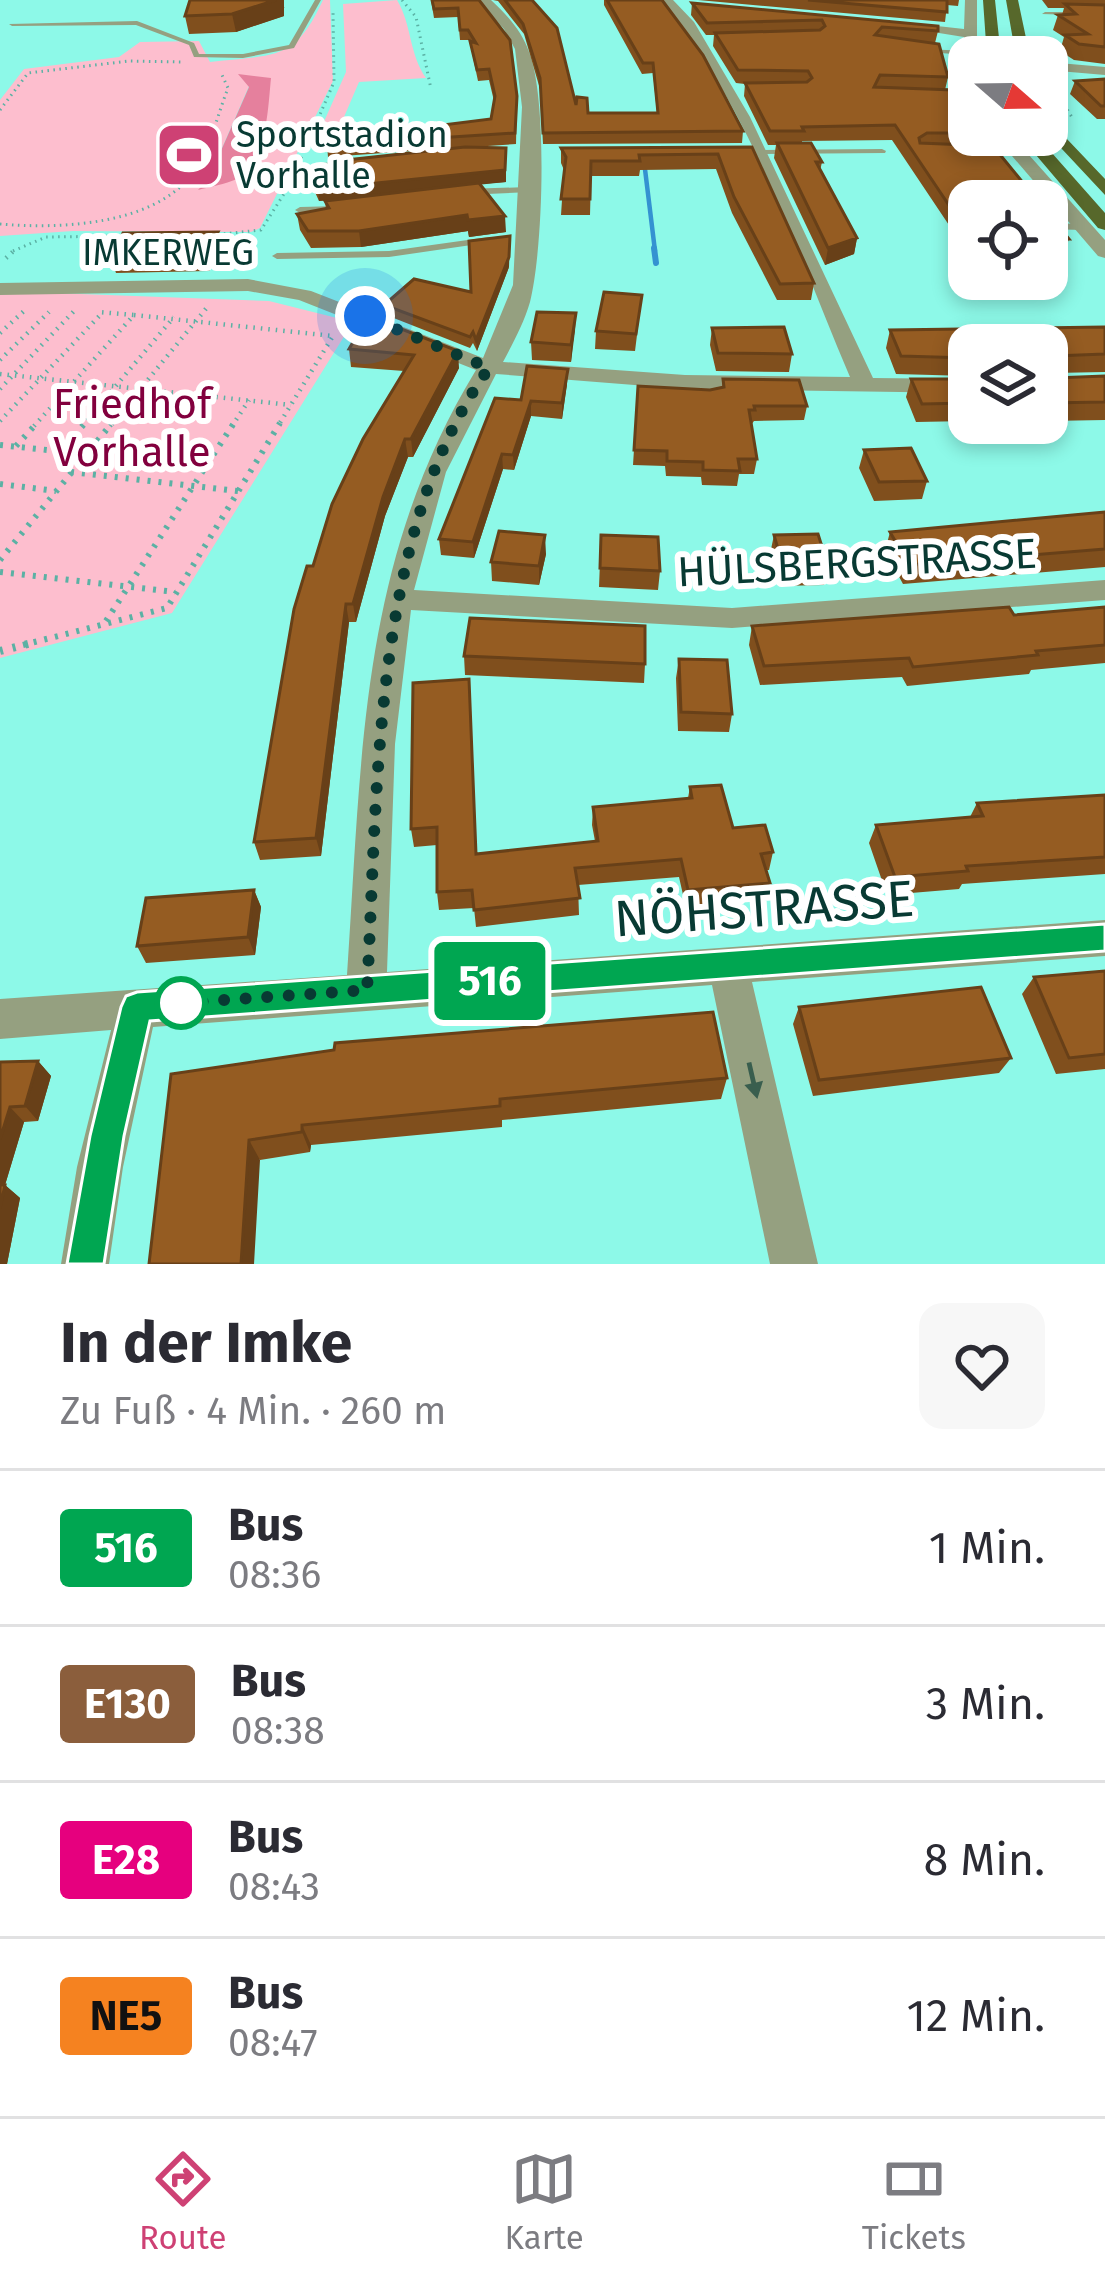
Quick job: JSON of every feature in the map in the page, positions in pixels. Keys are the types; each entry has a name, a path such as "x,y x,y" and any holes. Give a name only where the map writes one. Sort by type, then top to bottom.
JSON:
{"main road":[{"path":"988,0 992,36"},
{"path":"1012,0 1019,36"},
{"path":"1068,147 1105,190"},
{"path":"1045,156 1105,224"}],"street":[{"path":"367,990 384,707 398,599 432,475 474,389 502,349 521,299 528,190 526,62 511,25 484,0"},
{"path":"880,24 969,34 971,0"},
{"path":"670,2 698,5"},
{"path":"670,2 737,90 757,152 866,387"},
{"path":"1068,67 1105,70"},
{"path":"526,152 553,154"},
{"path":"734,152 757,152"},
{"path":"1020,156 1105,252"},
{"name":"IMKERWEG","path":"7,297 228,284 304,295 489,368 593,378 948,386"},
{"name":"HÜLSBERGSTRASSE","path":"398,599 732,617 1105,590"},
{"name":"NÖHSTRASSE","path":"0,1019 1105,938"},
{"path":"728,965 794,1264"},
{"path":"85,1264 105,1147 137,1007"}],"lane":[{"path":"12,24 137,23 192,44 196,56 215,58 292,47 318,0"},
{"path":"1045,14 1105,14"},
{"path":"698,40 720,39"},
{"path":"902,48 948,53"},
{"path":"757,152 882,151"},
{"path":"321,166 359,164"},
{"path":"448,194 528,190"},
{"path":"300,211 356,208"},
{"path":"1068,226 1082,226"},
{"path":"277,256 388,254 527,237"}],"path":[{"path":"198,236 241,235 267,224 298,167 334,82 334,0"},
{"path":"402,0 416,17 431,89"},
{"path":"0,110 28,73 148,60 190,63"},
{"path":"0,224 87,221 168,195 191,175 228,88 228,80 217,71"},
{"path":"1068,112 1075,123"},
{"path":"0,268 3,258 26,241 46,236 133,236"},
{"path":"0,560 228,284"},
{"path":"0,651 167,608 333,336 174,316 29,307 7,297"},
{"path":"0,333 29,307"},
{"path":"0,360 52,308"},
{"path":"0,389 75,310"},
{"path":"0,421 103,312"},
{"path":"16,446 134,315"},
{"path":"60,452 174,316"},
{"path":"0,374 291,405"},
{"path":"104,624 249,400"},
{"path":"0,445 85,454"},
{"path":"71,472 238,491"},
{"path":"0,484 56,491"},
{"path":"0,572 177,592"}],"green space":[{"path":"323,0 330,0 333,81 260,228 251,232 73,231 0,236 0,100 24,69 119,57 140,42 199,41 210,62 266,55 291,45","holes":["249,86 241,177 200,188 209,178"]},
{"path":"397,0 426,78 359,82 338,131 318,135 346,72 343,4"},
{"name":"Friedhof Vorhalle","path":"0,291 269,301 353,322 172,613 0,658"}],"shaded area":[{"path":"238,74 271,78 260,148 247,172 237,179 198,190 209,178 249,87"}],"building":[{"path":"190,0 276,0 232,14 185,16"},
{"path":"432,0 479,0 510,40 517,96 515,133 327,145 335,144 332,139 491,119 495,96 489,69 477,70 470,41 476,43 468,30 460,30 458,8 434,9"},
{"path":"505,0 532,0 557,28 576,105 577,97 587,98 588,113 658,113 653,63 643,63 607,0 662,0 703,55 743,131 543,133 540,78 523,24"},
{"path":"808,0 947,0 947,12"},
{"path":"692,3 938,26 938,31 882,27 875,35 939,44 948,77 880,75 874,87 948,90 948,133 927,133 919,138 920,143 948,144 948,156 1001,156 1021,180 948,180 948,204 895,125 770,131 745,83 807,82 812,78 808,71 738,70 715,33 820,30 825,26 822,20 707,23"},
{"path":"1065,4 1105,5 1105,47 1079,44 1065,35 1088,34 1058,15 1076,14"},
{"path":"1105,79 1105,106 1075,81"},
{"path":"777,143 811,143 822,162 816,162 857,238 828,248"},
{"path":"465,147 506,148 505,170 318,189 313,179 347,174 337,161"},
{"path":"752,147 814,283 780,284 734,197 718,154 591,161 590,199 561,199 566,157 561,148"},
{"path":"479,183 505,216 468,220 467,215 359,231 308,231 297,214 329,208 325,201"},
{"path":"218,232 205,256 111,258 123,233"},
{"path":"510,236 509,257 476,340 473,332 470,337 384,305 414,279 471,292 469,241"},
{"path":"604,292 642,295 636,334 596,331"},
{"path":"537,312 576,313 571,345 531,342"},
{"path":"368,316 458,351 411,439 405,439 353,604 346,604 316,838 254,842 294,609 307,566 313,566 332,504 363,439 414,355 349,349"},
{"path":"784,327 792,354 718,353 712,328"},
{"path":"1105,327 1105,354 1068,355 1068,328"},
{"path":"948,329 948,357 901,356 890,330"},
{"path":"527,366 568,369 562,403 531,401 513,455 502,454 473,542 439,539 495,398 521,400"},
{"path":"1105,376 1105,402 1068,403 1068,377"},
{"path":"723,379 799,380 807,406 754,406 755,410 749,410 757,459 738,459 740,471 703,470 703,462 667,461 667,451 634,450 638,386 710,390 724,387"},
{"path":"911,379 948,379 948,403 922,404"},
{"path":"911,448 927,481 879,482 864,450"},
{"path":"1105,512 1105,549 909,565 890,532"},
{"path":"499,531 545,535 539,566 491,562"},
{"path":"818,534 828,566 783,567 774,535"},
{"path":"601,535 658,537 660,571 600,568"},
{"path":"1009,607 1014,615 1105,607 1105,645 913,667 909,658 764,666 752,626"},
{"path":"470,618 645,626 645,664 464,656"},
{"path":"679,659 727,660 732,714 681,712"},
{"path":"469,679 476,854 598,841 593,807 692,798 690,787 721,785 733,828 765,825 773,852 761,854 770,883 688,890 681,859 575,868 580,898 474,910 472,890 437,892 437,827 411,829 413,683"},
{"path":"1105,795 1105,857 966,866 968,871 895,877 876,825 983,816 977,803"},
{"path":"254,890 248,937 137,946 146,898"},
{"path":"1105,971 1105,1054 1069,1058 1034,977"},
{"path":"981,987 1011,1058 819,1080 799,1007"},
{"path":"713,1012 727,1078 500,1099 500,1106 302,1125 302,1132 249,1140 241,1264 149,1264 171,1074 334,1050 335,1043"},
{"path":"38,1061 25,1106 10,1107 0,1139 0,1062"}],"waterway":[{"path":"644,161 655,251"},
{"path":"654,248 656,263"}],"bus line":[{"name":"516","path":"85,1264 100,1168 137,1007 1105,938"}],"place":[{"name":"Sportstadion Vorhalle","path":"189,155"}],"route":[{"path":"181,1003 367,990 384,707 398,599 432,475 489,368 464,362 365,316"}]}
